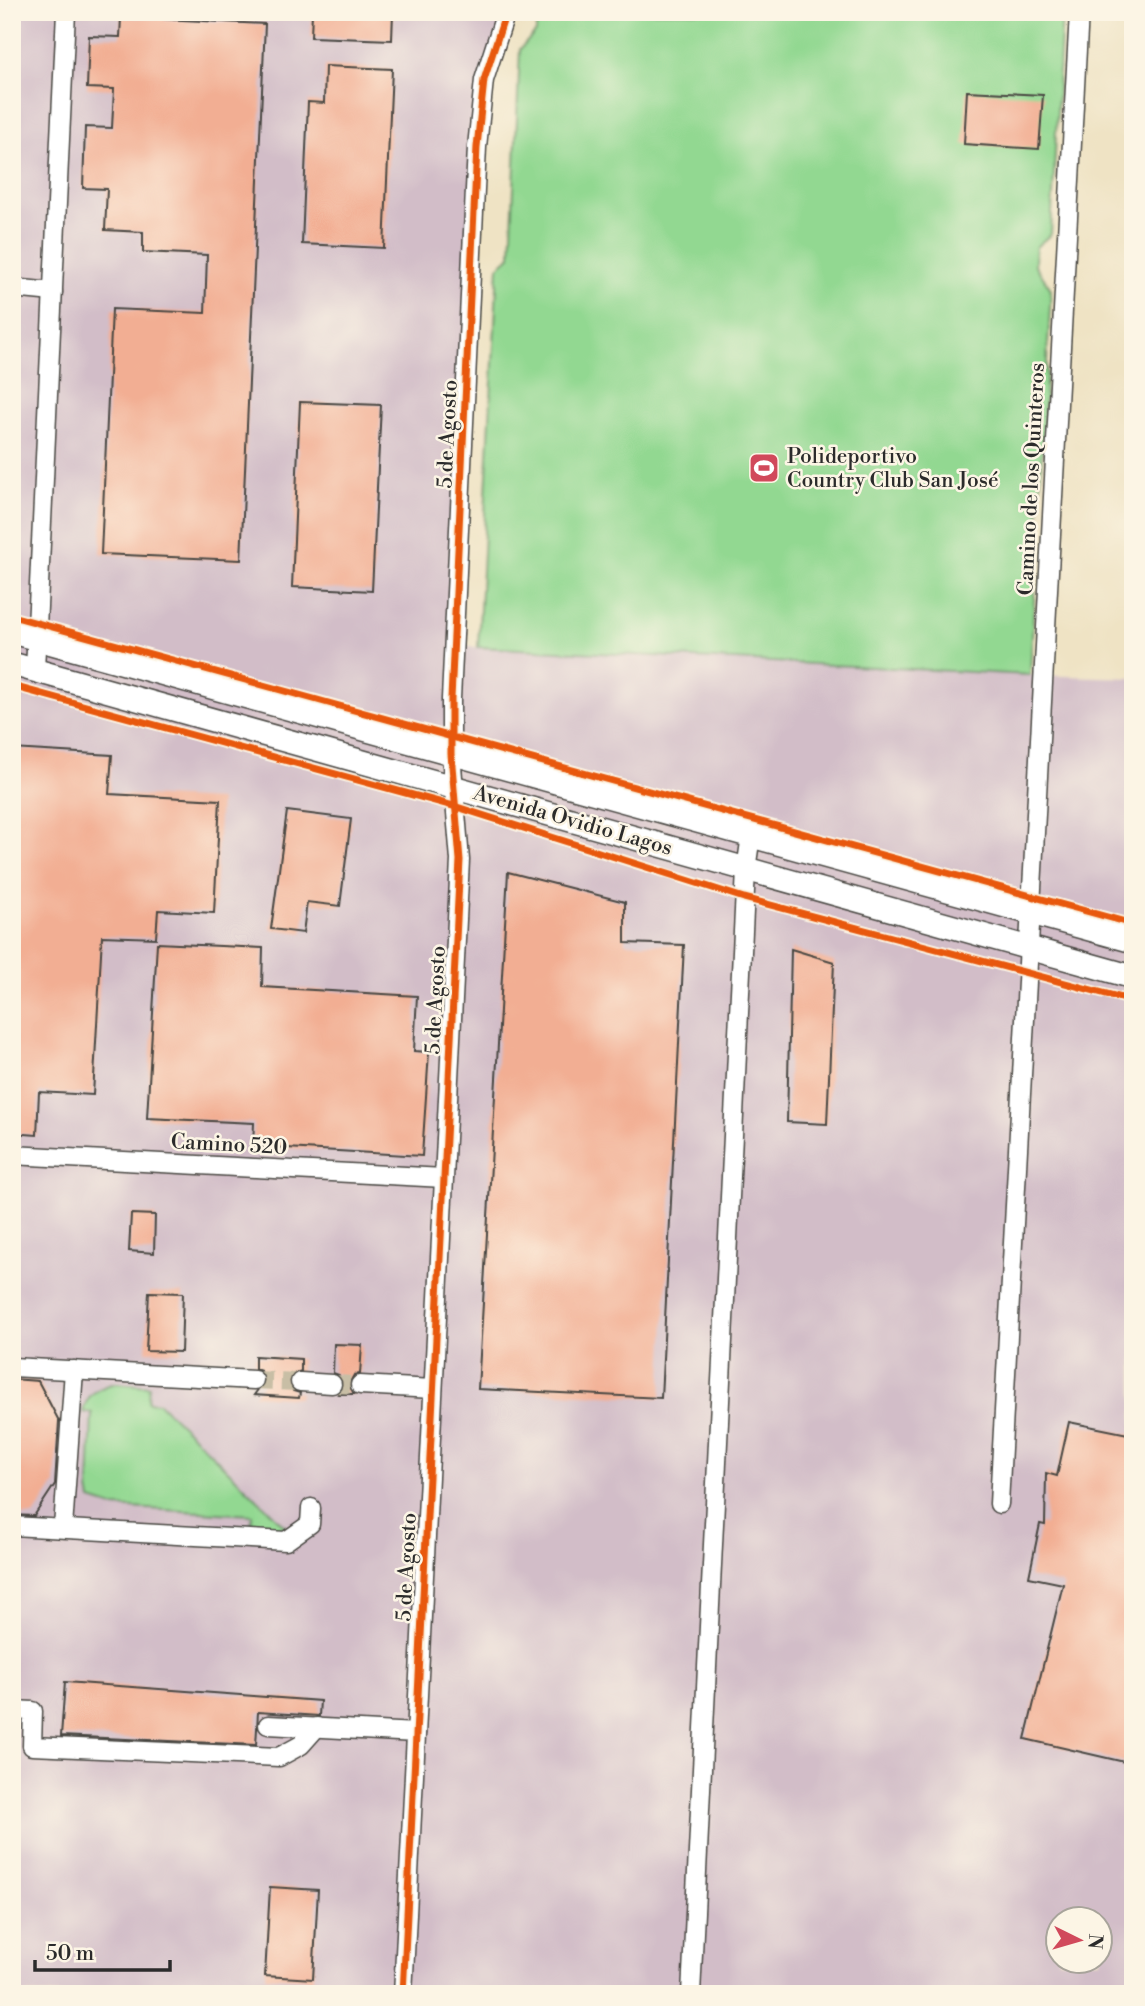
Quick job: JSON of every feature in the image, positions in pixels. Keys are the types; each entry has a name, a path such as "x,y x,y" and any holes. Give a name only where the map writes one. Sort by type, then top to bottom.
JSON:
{"main road":[{"name":"Avenida Ovidio Lagos","path":"12,632 1133,940"},
{"name":"Avenida Ovidio Lagos","path":"12,664 1133,977"}],"street":[{"path":"35,670 66,12"},
{"name":"5 de Agosto","path":"403,1994 460,860 456,787 451,754 477,147 484,80 506,12"},
{"name":"Camino de los Quinteros","path":"999,1504 1079,12"},
{"path":"12,288 53,292"},
{"path":"691,1994 746,870 751,835"},
{"name":"Camino 520","path":"12,1155 444,1178"},
{"path":"12,1367 254,1380"},
{"path":"63,1528 74,1370"},
{"path":"300,1382 332,1384"},
{"path":"360,1385 433,1389"},
{"path":"12,1526 286,1541 310,1524 311,1508"},
{"path":"12,1710 33,1711 32,1745 88,1749 279,1757 301,1745 317,1727"},
{"path":"268,1724 416,1733"}],"shaded area":[{"path":"12,12 506,12 484,80 455,646 1133,678 1133,1994 12,1994"}],"green space":[{"name":"Polideportivo Country Club San José","path":"536,12 1062,12 1051,234 1036,247 1035,265 1051,289 1030,675 478,647 498,267 511,256 520,49 536,32"},
{"path":"116,1383 149,1386 148,1402 159,1403 285,1526 284,1531 251,1528 252,1515 113,1507 91,1500 89,1489 92,1413 83,1412 87,1400 94,1392"}],"building":[{"path":"312,12 393,12 392,40 311,37"},
{"path":"121,17 265,24 241,560 101,554 112,309 205,313 207,255 143,252 143,232 105,230 107,189 83,188 85,127 112,128 114,89 87,88 89,36 120,37"},
{"path":"325,66 392,69 384,248 302,244 308,102 324,103"},
{"path":"967,91 1043,95 1039,149 964,144"},
{"path":"300,402 381,405 372,591 292,587"},
{"path":"12,749 112,755 109,794 220,800 214,913 158,910 156,938 102,936 93,1095 39,1092 37,1135 12,1133"},
{"path":"287,811 351,819 340,906 307,902 303,933 271,929"},
{"path":"508,872 625,902 625,943 684,945 661,1398 478,1389"},
{"path":"157,943 263,948 262,987 417,996 414,1051 429,1052 422,1156 253,1146 254,1123 147,1118"},
{"path":"791,949 834,962 827,1124 787,1122"},
{"path":"131,1214 155,1215 154,1253 129,1251"},
{"path":"149,1292 183,1293 181,1352 146,1351"},
{"path":"334,1344 362,1345 360,1374 354,1375 349,1384 354,1394 338,1394 343,1384 339,1375 333,1373"},
{"path":"255,1356 301,1359 301,1371 291,1375 289,1382 293,1391 300,1393 299,1398 254,1395 265,1380 261,1371 255,1369"},
{"path":"12,1379 38,1381 59,1421 55,1484 34,1516 12,1515"},
{"path":"1069,1422 1133,1435 1133,1764 1025,1739 1063,1584 1029,1577 1040,1524 1045,1525 1046,1473 1057,1476"},
{"path":"65,1682 320,1701 319,1716 258,1712 256,1745 61,1736"},
{"path":"270,1887 318,1890 313,1979 265,1976"}],"tunnel":[{"path":"254,1380 300,1382"},
{"path":"332,1384 360,1385"}],"cycle path":[{"path":"403,1994 460,860 451,754 451,699 477,147 484,80 506,12"},
{"path":"12,616 1133,924"},
{"path":"12,686 457,807 744,898 1133,1001"}],"place":[{"name":"Polideportivo Country Club San José","path":"764,468"}]}
